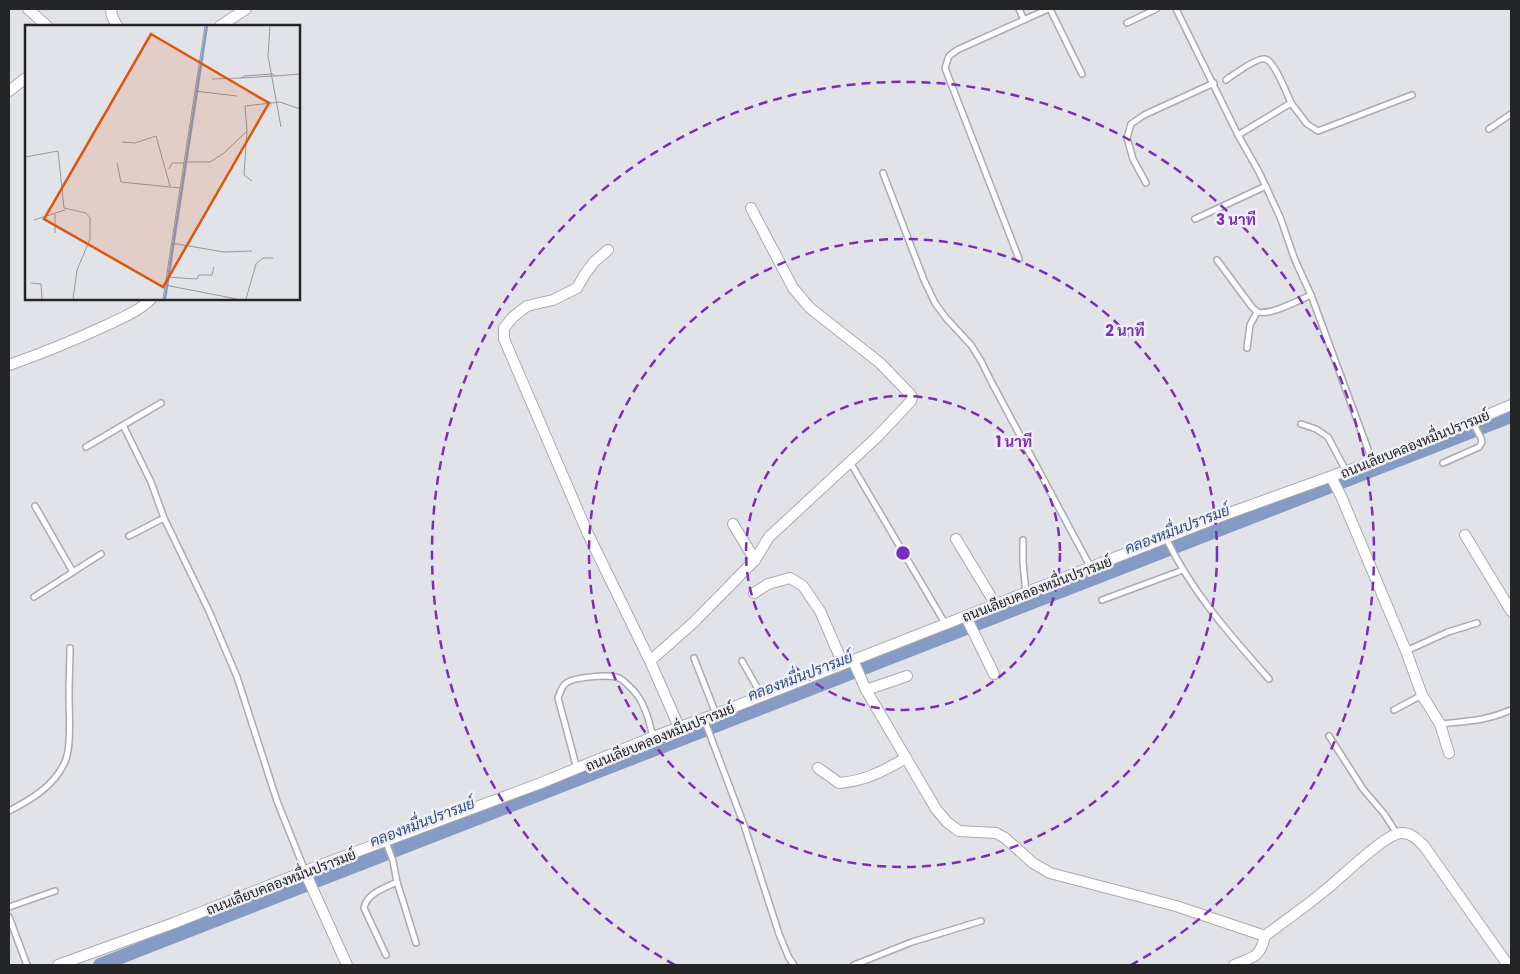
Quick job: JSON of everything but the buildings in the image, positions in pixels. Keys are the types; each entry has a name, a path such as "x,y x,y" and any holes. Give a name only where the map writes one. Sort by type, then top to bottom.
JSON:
{"street":[{"path":"28,9 46,25"},
{"path":"111,9 116,25"},
{"path":"222,25 246,9"},
{"path":"9,90 25,79"},
{"path":"650,661 694,622 755,560 769,537 877,437 911,401 912,397 880,363 810,308 792,288 752,208"},
{"path":"608,250 594,262 577,288 553,300 527,306 513,317 504,328 504,338 588,534 650,661 679,727"},
{"path":"9,364 41,354 89,334 128,316 150,300"},
{"name":"ถนนเลียบคลองหมื่นปรารมย์","path":"58,965 79,962 174,923 387,846 653,737 851,664 946,625 970,626 996,605 1372,462 1511,405"},
{"path":"1331,477 1341,496 1406,651 1422,695 1440,724 1449,753"},
{"path":"733,524 755,560"},
{"path":"1465,536 1511,611"},
{"path":"956,539 996,605"},
{"path":"754,593 768,584 790,578 803,586 820,611 936,809 958,832 996,833 1005,838 1033,863 1050,873 1176,906 1265,936"},
{"path":"970,626 994,674"},
{"path":"864,687 907,676"},
{"path":"818,768 839,783 853,782 866,779 906,758"},
{"path":"1234,965 1258,954 1262,948 1265,936 1324,892 1367,854 1397,834 1404,833 1415,836 1424,846 1508,965"},
{"path":"307,876 347,965"}],"lane":[{"path":"1019,9 1024,20"},
{"path":"1019,259 945,68 949,56 958,50 1049,9 1082,74"},
{"path":"1127,23 1156,9"},
{"path":"1176,9 1266,186 1311,295 1372,462"},
{"path":"1226,80 1254,62 1266,59 1277,72 1291,103 1307,124 1318,131 1412,95"},
{"path":"1146,183 1133,159 1127,138 1131,124 1144,115 1214,82"},
{"path":"1238,134 1291,103"},
{"path":"1489,129 1511,114"},
{"path":"883,173 924,280 935,303 971,345 981,361 1091,568"},
{"path":"1195,219 1266,186"},
{"path":"1217,260 1257,312 1265,312 1311,295"},
{"path":"1247,348 1250,325 1257,312"},
{"path":"86,447 161,403"},
{"path":"1443,462 1479,447 1482,442 1481,438 1472,421"},
{"path":"1301,424 1316,429 1328,437 1346,471"},
{"path":"123,425 151,482 164,518 209,611 237,677 277,801 307,876"},
{"path":"850,462 946,625"},
{"path":"35,506 73,572"},
{"path":"129,536 164,518"},
{"path":"1023,540 1026,593"},
{"path":"1168,541 1190,581 1220,622 1269,679"},
{"path":"34,597 101,554"},
{"path":"1102,600 1183,570"},
{"path":"1406,651 1448,632 1477,623"},
{"path":"9,811 27,802 50,785 65,763 70,721 70,648"},
{"path":"694,658 716,714"},
{"path":"742,661 762,696"},
{"path":"578,769 558,698 560,689 567,682 603,676 618,678 632,689 641,702 648,717 653,737"},
{"path":"1394,710 1422,695"},
{"path":"1440,724 1485,720 1511,710"},
{"path":"704,719 744,825 780,934 789,958 794,965"},
{"path":"1329,736 1363,789 1397,834"},
{"path":"387,846 416,943"},
{"path":"386,955 364,908 365,902 370,896 397,882"},
{"path":"9,906 55,890"},
{"path":"9,917 27,965"},
{"path":"854,965 912,942 981,921"}],"waterway":[{"name":"คลองหมื่นปรารมย์","path":"100,965 1511,416"}]}
